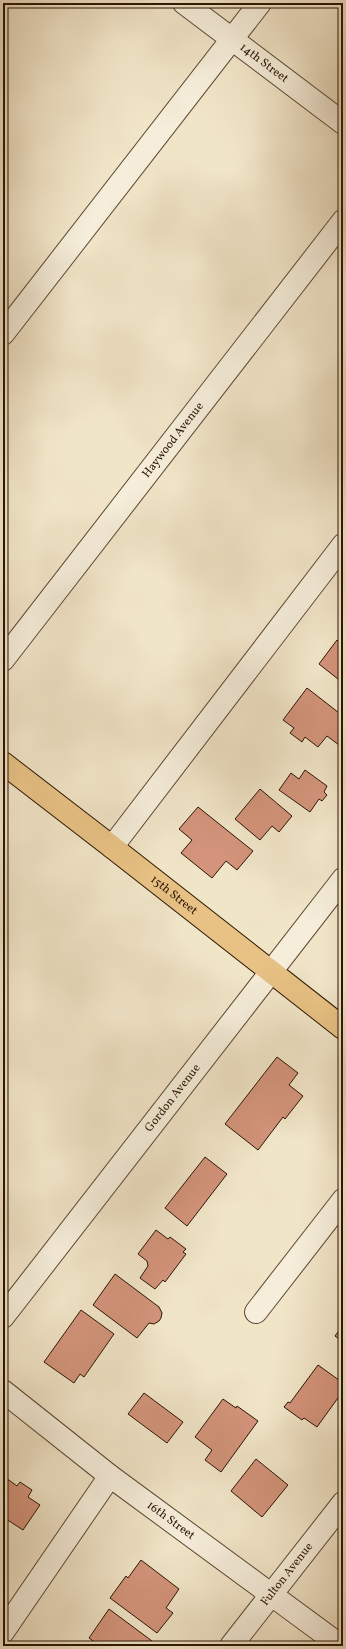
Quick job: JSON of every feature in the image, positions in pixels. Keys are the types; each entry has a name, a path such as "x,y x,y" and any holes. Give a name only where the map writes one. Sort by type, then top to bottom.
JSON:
{"main road":[{"name":"15th Street","path":"3,763 272,971 343,1028"}],"street":[{"name":"14th Street","path":"184,3 343,123"},
{"path":"3,334 260,3"},
{"name":"Haywood Avenue","path":"3,660 343,221"},
{"path":"112,847 343,545"},
{"name":"Gordon Avenue","path":"3,1317 343,879"},
{"path":"256,1312 343,1200"},
{"name":"16th Street","path":"3,1391 110,1476 341,1646"},
{"path":"3,1632 110,1476"},
{"name":"Fulton Avenue","path":"231,1646 343,1503"}],"building":[{"path":"337,640 343,645 343,683 319,664"},
{"path":"307,688 343,716 343,740 339,745 327,736 318,747 305,737 302,742 290,733 294,728 283,720"},
{"path":"305,770 327,786 324,792 327,795 322,801 319,799 310,812 279,790 291,773 299,779"},
{"path":"260,789 292,816 279,832 272,826 260,840 235,819"},
{"path":"198,807 253,851 237,870 226,861 212,878 181,853 192,840 179,829"},
{"path":"277,1057 298,1073 289,1085 303,1096 285,1119 283,1117 258,1150 225,1124"},
{"path":"205,1157 227,1174 187,1226 165,1208"},
{"path":"156,1230 168,1239 170,1237 186,1249 183,1252 186,1254 165,1282 163,1280 155,1289 140,1278 148,1266 147,1261 138,1254"},
{"path":"115,1274 159,1307 162,1313 159,1321 154,1324 149,1323 137,1338 93,1305"},
{"path":"81,1310 114,1334 84,1377 80,1374 74,1383 44,1362"},
{"path":"343,1325 343,1342 335,1336"},
{"path":"318,1365 343,1383 341,1390 343,1391 317,1427 304,1418 302,1420 284,1407 288,1402 290,1403"},
{"path":"144,1393 183,1422 167,1443 128,1414"},
{"path":"223,1399 236,1408 237,1406 258,1421 221,1472 205,1460 212,1450 195,1437"},
{"path":"256,1459 288,1485 262,1517 231,1491"},
{"path":"6,1478 17,1486 20,1482 32,1490 28,1497 40,1505 23,1530 3,1517 3,1482"},
{"path":"141,1560 179,1589 166,1608 173,1613 157,1633 110,1598 126,1576 128,1578"},
{"path":"109,1609 152,1641 148,1646 100,1646 89,1638"}]}
